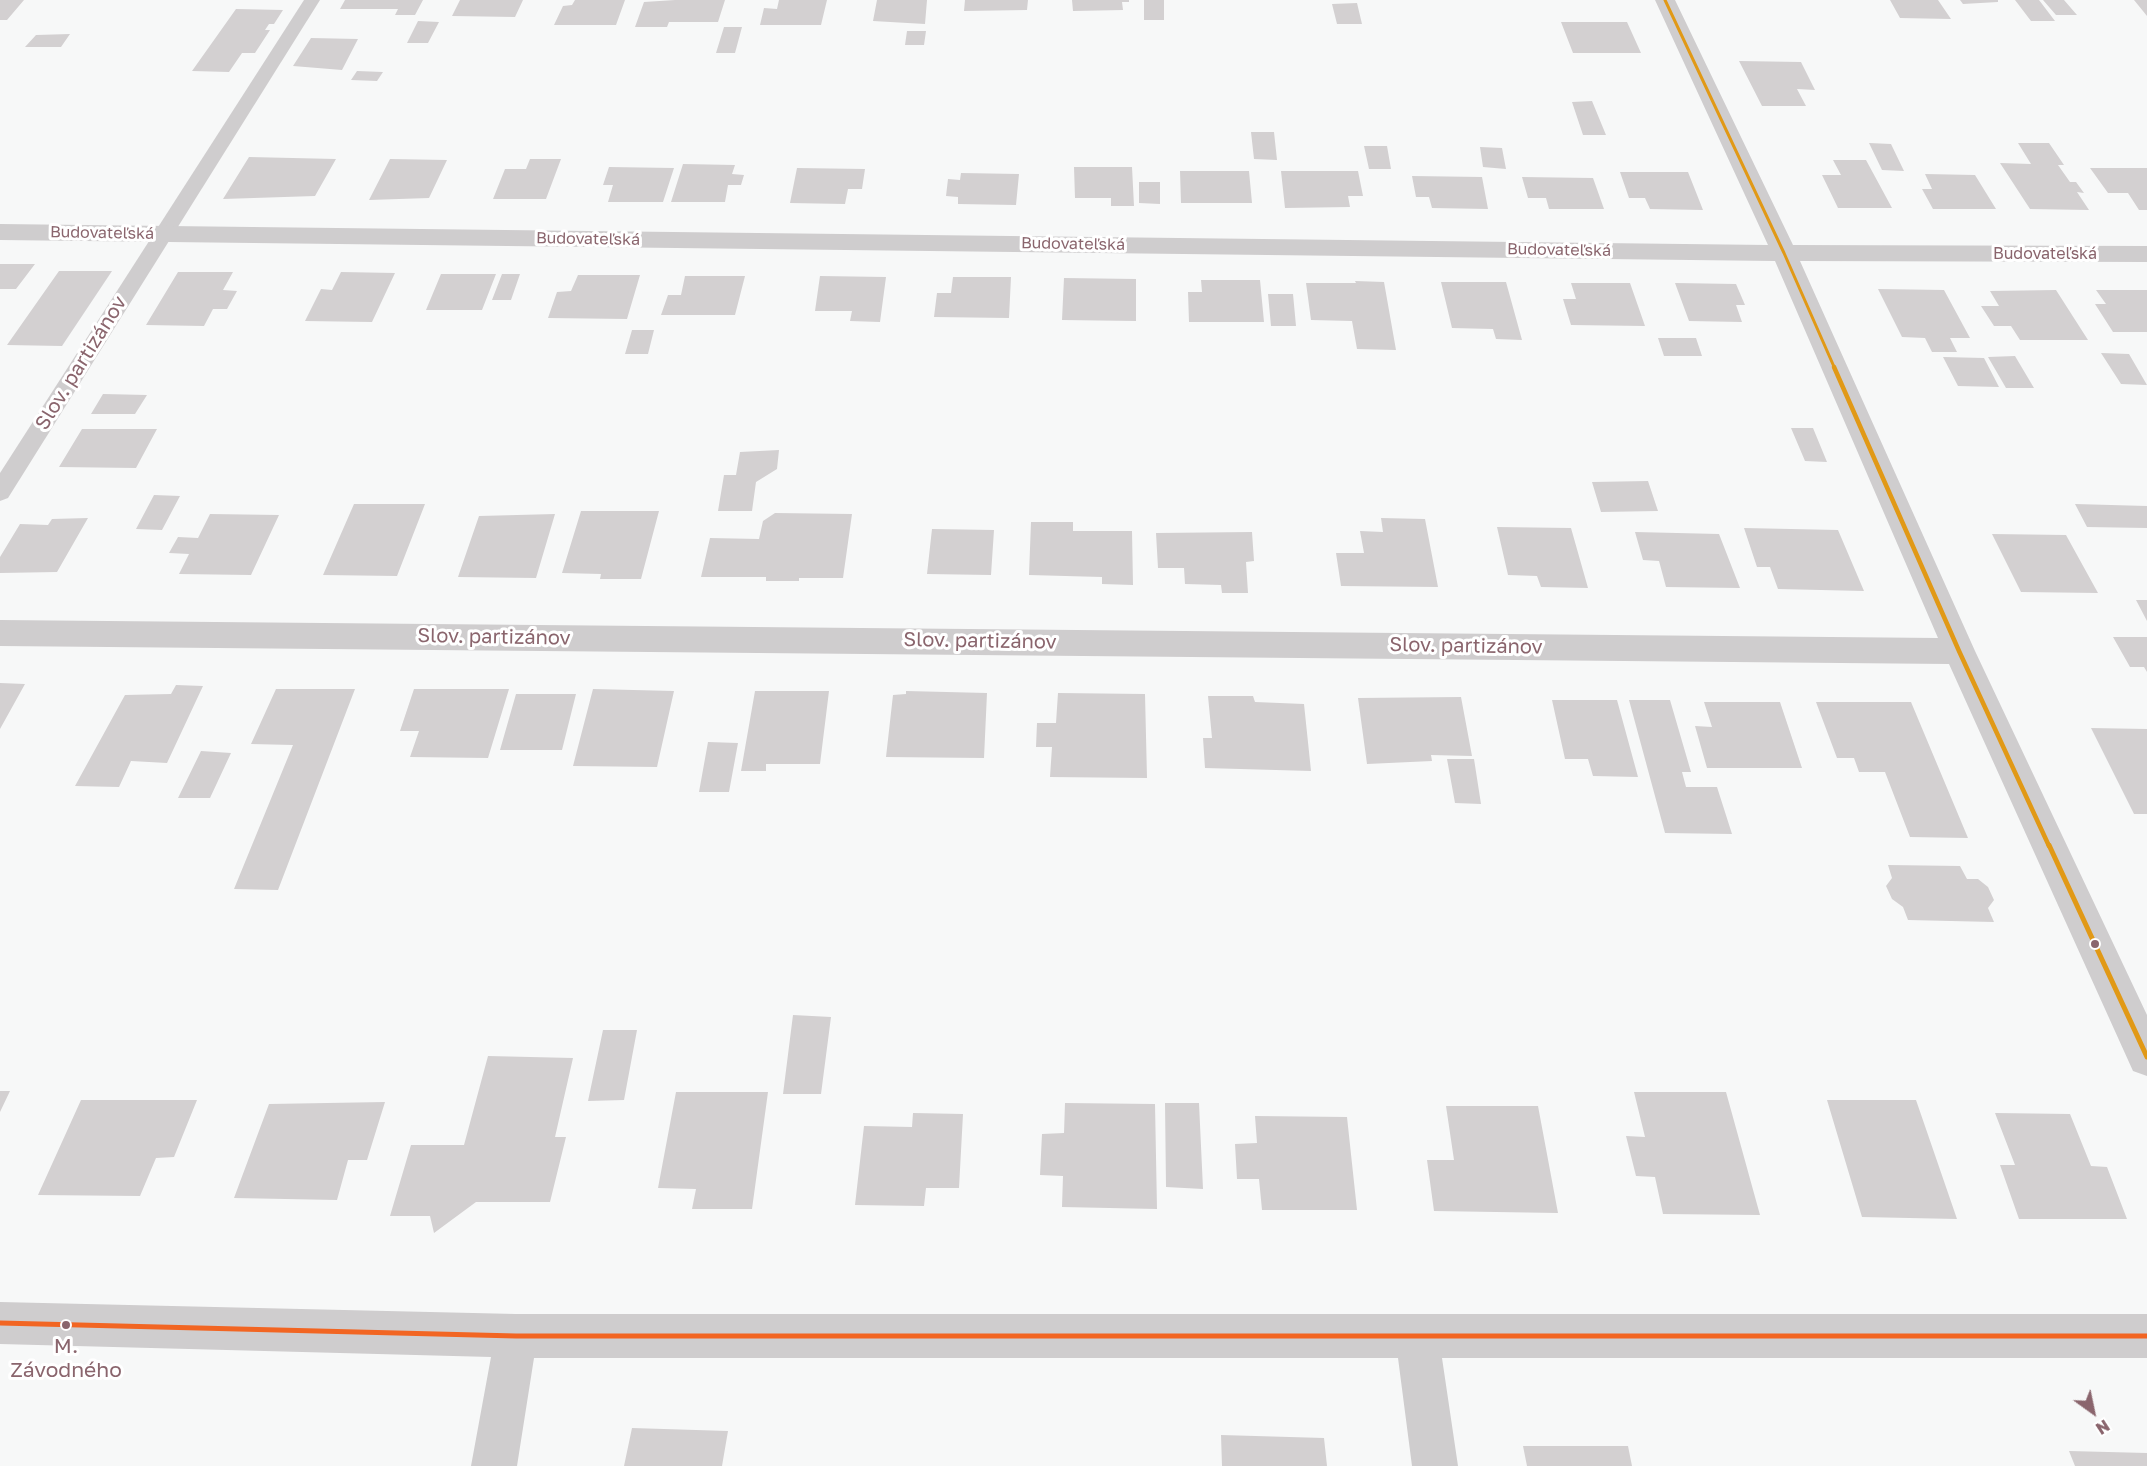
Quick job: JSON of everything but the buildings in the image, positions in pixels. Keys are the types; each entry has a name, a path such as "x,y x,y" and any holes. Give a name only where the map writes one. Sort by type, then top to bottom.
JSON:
{"street":[{"path":"1665,0 1784,253 1959,651 2147,1057"},
{"name":"Budovateľská","path":"0,232 1784,253 2147,254"},
{"name":"Slov. partizánov","path":"0,633 1959,651"},
{"path":"0,1323 516,1336 2147,1336"},
{"path":"1417,1335 1435,1466"},
{"path":"494,1466 516,1336"}],"lane":[{"name":"Slov. partizánov","path":"0,492 312,0"}],"transit line":[{"path":"1665,0 1784,253 1959,651 2147,1057"},
{"path":"0,1323 516,1336 2147,1336"}],"place":[{"name":"M. Závodného","path":"66,1325"}]}
